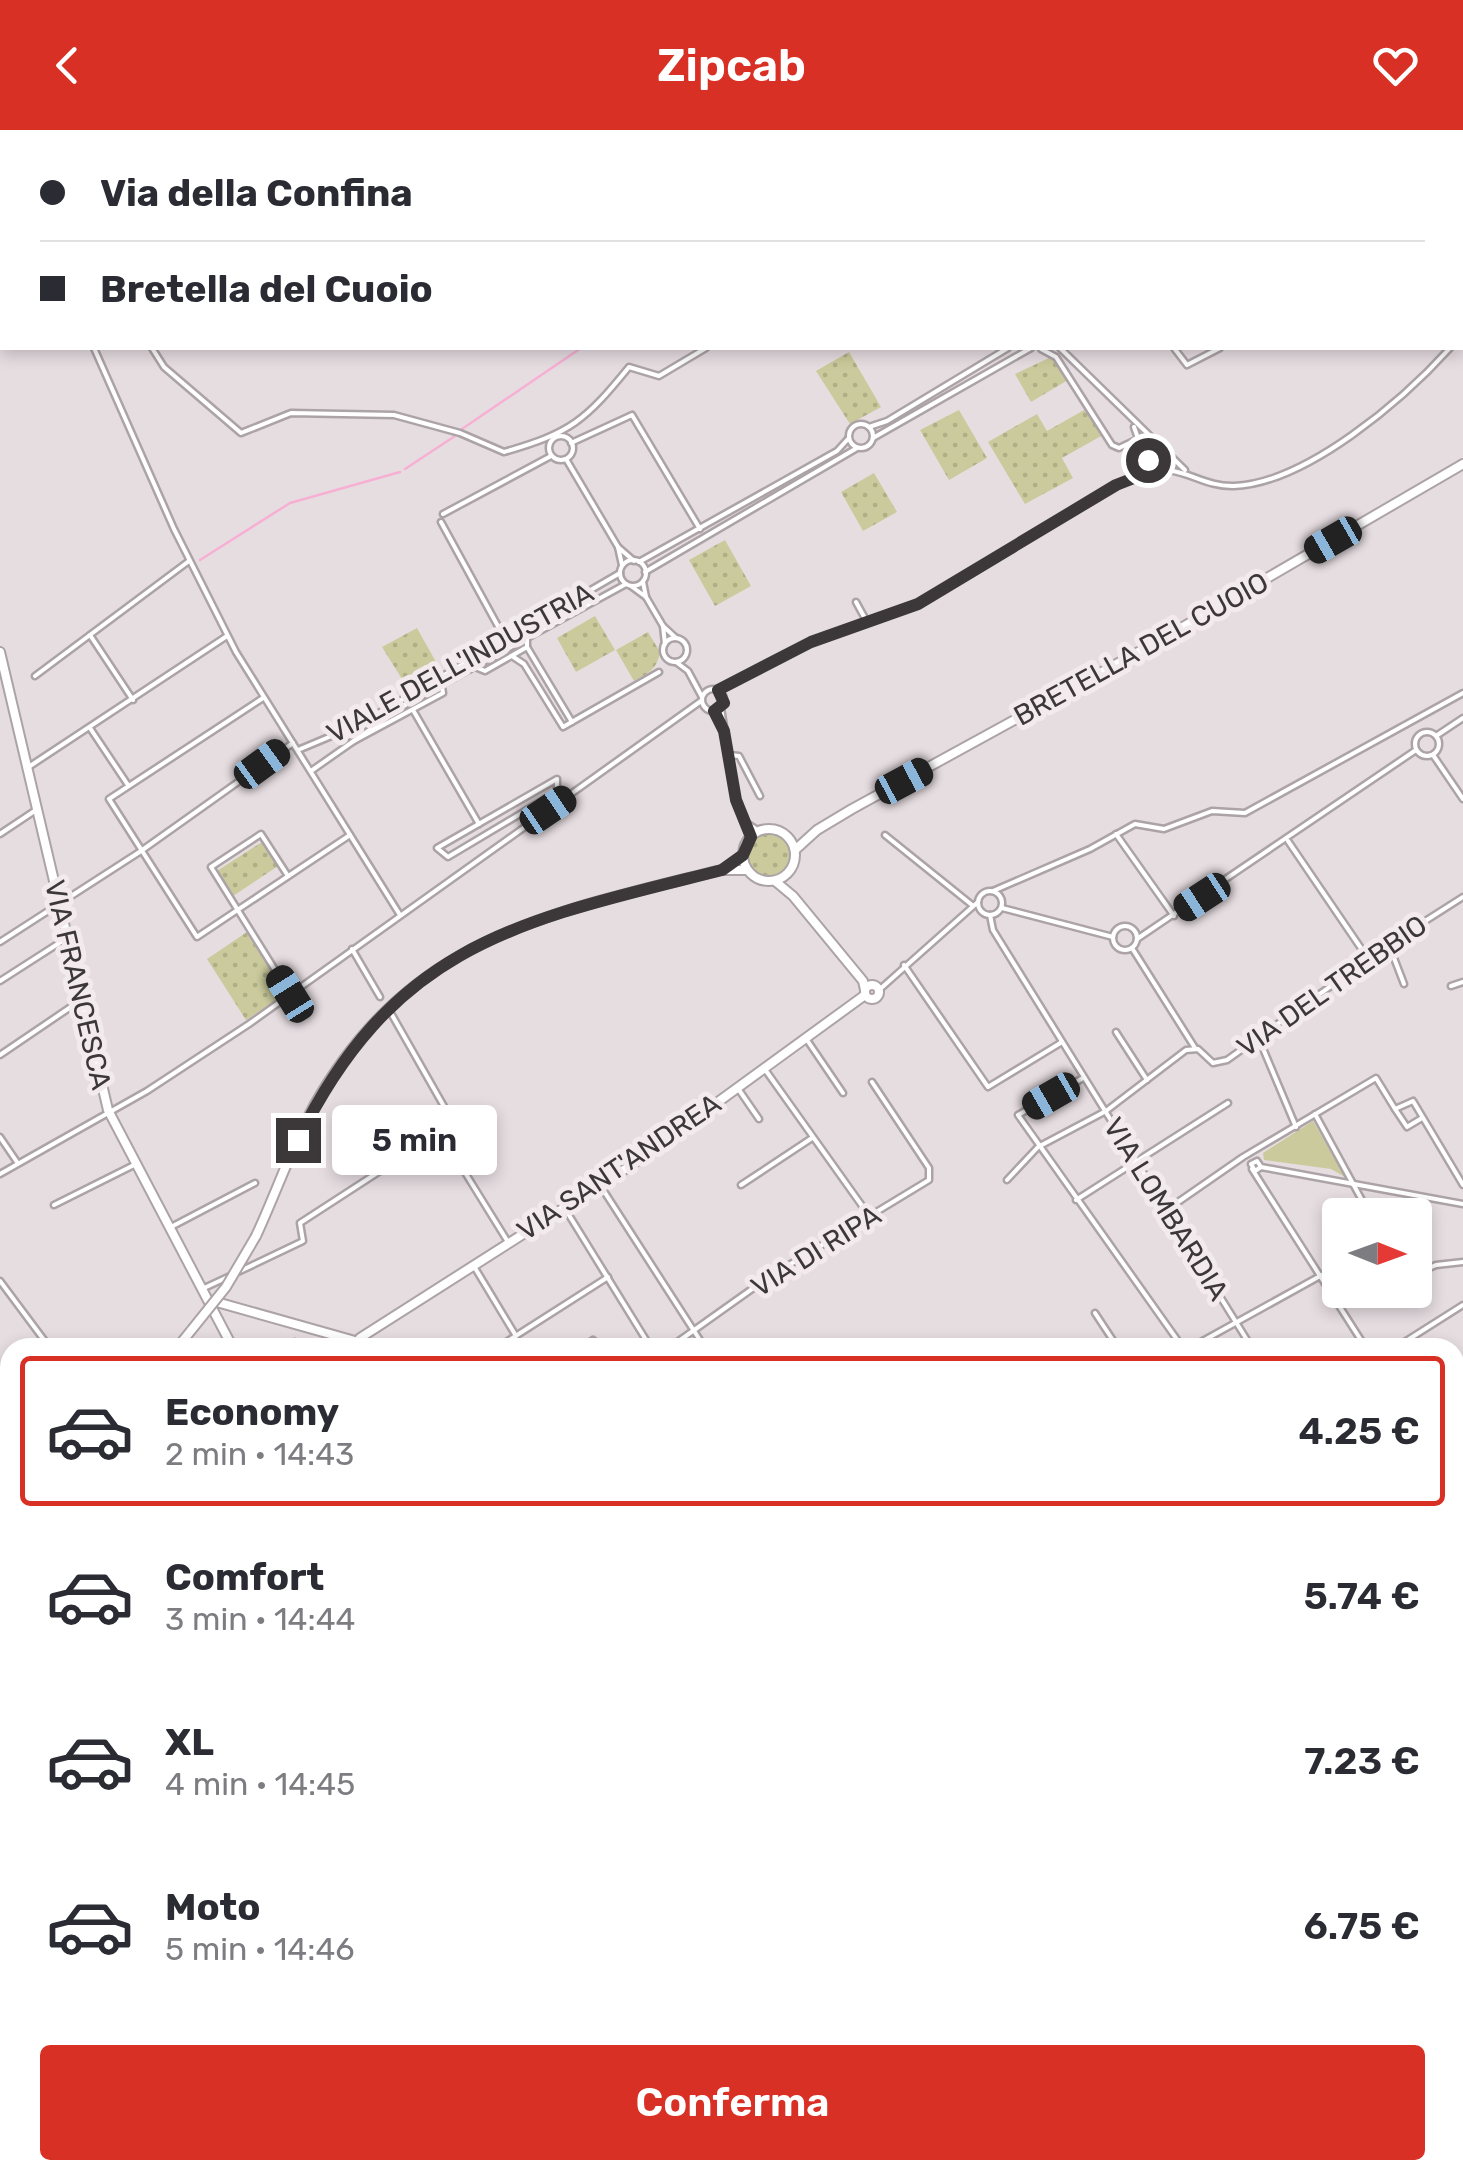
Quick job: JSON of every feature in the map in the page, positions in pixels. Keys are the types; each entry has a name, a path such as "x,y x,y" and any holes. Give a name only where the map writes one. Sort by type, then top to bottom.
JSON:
{"main road":[{"name":"BRETELLA DEL CUOIO","path":"795,850 817,830 1164,638 1463,464"},
{"name":"VIA FRANCESCA","path":"0,652 4,694 26,769 108,1110 228,1338"},
{"name":"BRETELLA DEL CUOIO","path":"755,834 772,829 788,837 817,830"},
{"path":"722,870 743,855 755,834"},
{"path":"788,837 795,850 789,873 793,896"},
{"path":"743,855 748,870 762,881 775,881 789,873"},
{"path":"186,1338 226,1286 256,1236 298,1140 333,1077 384,1012 424,978 476,944 521,924 722,870 748,870"},
{"path":"775,881 793,896 869,991"},
{"name":"VIA SANT'ANDREA","path":"363,1338 472,1264 600,1185 808,1040 869,991"},
{"path":"208,1299 339,1338"}],"street":[{"path":"95,350 189,561 227,636 400,915"},
{"path":"153,350 164,367 241,432 291,413 394,415 430,428 460,433 504,452 580,423 600,405 629,367 659,376 703,350"},
{"name":"VIALE DELL'INDUSTRIA","path":"298,750 360,724 621,570 837,451 854,426 869,427 888,421 1005,350"},
{"path":"688,671 684,643 663,626 646,597 645,572 857,448 868,446 873,438 1027,350"},
{"path":"1045,350 1056,357 1112,445 1119,448 1138,439"},
{"path":"1062,350 1132,423 1186,471"},
{"path":"1176,350 1187,365 1216,350"},
{"path":"697,685 718,690 729,686 811,642 918,604 1138,474 1157,469 1186,471 1236,486 1304,463 1402,400 1448,350"},
{"path":"645,572 618,547 566,459 571,443 632,415 700,529"},
{"path":"1132,423 1146,459 1157,469"},
{"path":"869,427 873,438"},
{"path":"551,456 549,446 554,438 564,437 571,443"},
{"path":"848,438 857,448"},
{"path":"1146,459 1158,460 1161,448"},
{"path":"1166,453 1168,469"},
{"path":"443,514 551,456 566,459"},
{"path":"1138,474 1146,459"},
{"path":"441,522 505,639"},
{"path":"618,547 621,570"},
{"path":"36,676 189,561"},
{"name":"VIALE DELL'INDUSTRIA","path":"621,570 628,585"},
{"name":"VIALE DELL'INDUSTRIA","path":"311,771 348,743 473,666 628,585 643,581"},
{"path":"628,585 646,597"},
{"path":"856,602 867,622"},
{"path":"663,626 665,656 688,671 705,708"},
{"path":"90,635 133,700"},
{"path":"26,769 227,636"},
{"path":"527,636 527,648 572,722"},
{"path":"665,644 676,638"},
{"path":"473,666 485,670 527,648"},
{"path":"676,662 686,653"},
{"path":"512,656 526,667 559,726 659,672"},
{"path":"348,743 360,742 443,693 442,684"},
{"path":"729,686 721,721 736,800 755,834"},
{"path":"0,1174 147,1091 290,994 692,711 709,689"},
{"path":"718,690 724,698"},
{"name":"VIA SANT'ANDREA","path":"869,991 886,981 983,893 1135,824 1164,829 1212,811 1245,813 1463,693"},
{"path":"263,698 108,799 141,852 197,937 350,834"},
{"path":"714,711 721,708"},
{"path":"414,710 478,824"},
{"path":"692,711 714,711 721,721"},
{"path":"1433,755 1421,756 1416,750 1414,742 1421,733 1436,736 1463,718"},
{"path":"90,728 128,785"},
{"path":"1433,755 1439,746 1436,736"},
{"path":"0,942 141,852 293,742"},
{"path":"1132,948 1137,939 1288,841 1416,750"},
{"path":"729,755 738,756 760,796"},
{"path":"1433,755 1463,800"},
{"path":"557,780 560,783 557,792 448,857 440,853 437,848 478,824 557,780"},
{"path":"0,834 36,810"},
{"path":"288,876 260,834 211,867 290,994"},
{"path":"1116,834 1174,916"},
{"path":"885,836 981,911 990,915 1002,908 1113,937 1121,949 1132,948"},
{"path":"1288,841 1369,960"},
{"path":"993,891 1001,897 1002,908"},
{"name":"VIA DEL TREBBIO","path":"1008,1180 1038,1148 1106,1112 1180,1053 1195,1048 1210,1061 1220,1063 1463,898"},
{"name":"VIA LOMBARDIA","path":"990,915 993,930 1246,1338"},
{"path":"1113,937 1120,928 1128,926 1137,939"},
{"path":"0,981 67,938"},
{"path":"1389,945 1404,984"},
{"path":"352,948 380,996"},
{"path":"1132,948 1195,1048"},
{"path":"904,965 988,1088 1062,1042"},
{"path":"1451,986 1463,982"},
{"path":"0,1055 81,1000"},
{"path":"392,1016 451,1125 456,1158 508,1242"},
{"path":"1116,1032 1147,1080"},
{"path":"1258,1038 1296,1127"},
{"path":"808,1040 843,1094"},
{"path":"764,1068 870,1217"},
{"path":"1084,1077 1018,1114 1038,1148 1180,1338"},
{"path":"1168,1209 1243,1157 1376,1078 1407,1127 1423,1118"},
{"name":"VIA DI RIPA","path":"683,1338 766,1280 929,1180 931,1172 872,1082"},
{"path":"737,1087 759,1119"},
{"path":"1395,1109 1412,1101 1463,1185"},
{"path":"1076,1200 1228,1104"},
{"path":"1315,1114 1361,1198"},
{"path":"202,1289 303,1241 300,1223 451,1125"},
{"path":"0,1137 17,1162"},
{"path":"740,1185 812,1138"},
{"path":"1253,1152 1260,1164"},
{"path":"1243,1157 1360,1338"},
{"path":"54,1204 136,1164"},
{"path":"1252,1168 1260,1164 1463,1204"},
{"path":"170,1228 255,1183"},
{"path":"600,1185 699,1338"},
{"path":"564,1207 645,1338"},
{"path":"1432,1266 1463,1262"},
{"path":"472,1264 516,1336"},
{"path":"1205,1338 1320,1275"},
{"path":"513,1338 608,1277"},
{"path":"0,1280 43,1338"},
{"path":"1411,1338 1463,1305"},
{"path":"1095,1313 1111,1338"}],"green space":[{"path":"849,352 881,407 850,424 816,371"},
{"path":"1051,357 1068,380 1031,402 1015,374"},
{"path":"1086,409 1103,435 1062,458 1073,478 1025,504 988,442 1037,414 1047,431"},
{"path":"959,410 987,458 949,480 920,430"},
{"path":"874,473 897,512 863,531 841,492"},
{"path":"725,540 751,586 715,606 689,560"},
{"path":"595,616 615,650 576,672 557,638"},
{"path":"417,628 436,662 402,679 382,647"},
{"path":"648,632 660,652 659,658 652,670 634,681 616,650"},
{"path":"769,834 785,840 791,856 785,872 769,878 753,872 747,856 753,840"},
{"path":"262,842 278,866 233,896 217,871"},
{"path":"247,932 285,994 246,1020 207,959"},
{"path":"1313,1121 1345,1177 1331,1169 1264,1160 1263,1153"}],"waterway":[{"path":"462,429 578,350"},
{"path":"405,469 455,436"},
{"path":"200,560 290,503 400,472"}],"route":[{"path":"298,1140 333,1077 372,1025 454,957 521,924 722,870 743,855 751,837 736,800 724,731 714,711 724,703 718,690 811,642 918,604 1116,485 1157,469 1148,460"}]}
